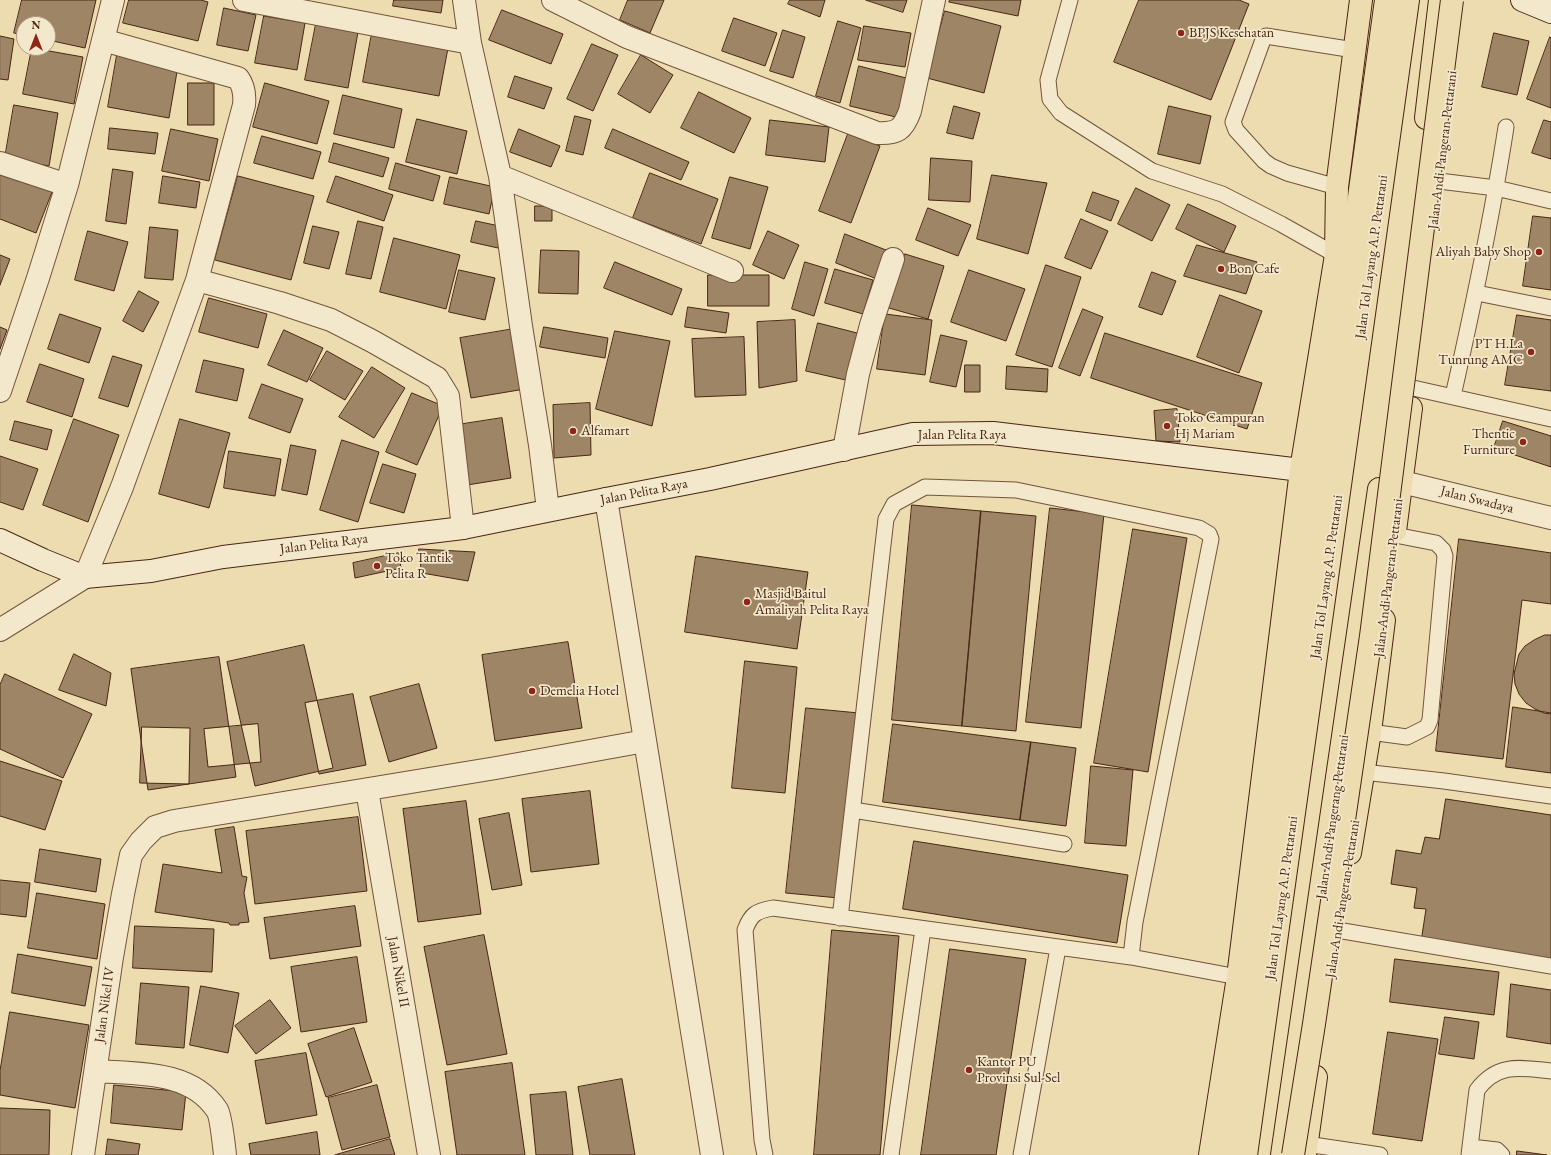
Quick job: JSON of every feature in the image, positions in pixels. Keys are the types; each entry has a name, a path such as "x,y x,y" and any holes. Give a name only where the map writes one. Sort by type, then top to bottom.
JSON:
{"main road":[{"path":"1210,1155 1238,977 1302,470 1336,256 1337,186 1361,0"},
{"name":"Jalan Tol Layang A.P. Pettarani","path":"1228,1155 1386,0"},
{"name":"Jalan Tol Layang A.P. Pettarani","path":"1246,1155 1408,0"},
{"name":"Jalan Andi Pangeran Pettarani","path":"1381,479 1440,0"},
{"path":"1301,1151 1315,1016 1371,636 1452,0"},
{"name":"Jalan Andi Pangeran Pettarani","path":"1301,1151 1370,732 1461,0"},
{"name":"Jalan Andi Pangerang Pettarani","path":"1282,1155 1346,728 1381,479"},
{"path":"1371,543 1399,504"}],"street":[{"path":"0,391 67,185 113,0"},
{"path":"244,0 470,43"},
{"path":"464,0 470,43 500,176 521,326 540,445 548,510"},
{"path":"553,0 634,40 877,133 891,134 900,129 906,123 910,111 934,0"},
{"path":"1522,0 1551,12"},
{"path":"0,540 85,577 122,487 197,280 244,105 245,95 238,78 103,40"},
{"path":"0,163 67,185"},
{"path":"500,176 732,271"},
{"path":"844,450 858,374 871,325 893,259"},
{"path":"197,280 280,303 331,320 372,341 437,378 448,396 463,528"},
{"name":"Jalan Pelita Raya","path":"0,630 85,577 151,571 223,557 463,528 606,498 710,480 913,434 993,433 1302,470"},
{"name":"Jalan Swadaya","path":"1402,482 1551,518"},
{"path":"606,498 712,1155"},
{"path":"367,790 645,741"},
{"name":"Jalan Nikel IV","path":"83,1155 112,956 123,894 131,855 141,841 155,827 174,821 367,790"},
{"name":"Jalan Nikel II","path":"367,790 429,1155"},
{"path":"96,1071 160,1076 185,1083 204,1095 218,1111 225,1155"}],"lane":[{"path":"1070,0 1048,80 1050,100 1060,113 1152,171 1222,194 1282,224 1336,256"},
{"path":"1337,186 1287,173 1271,166 1264,161 1236,130 1233,122 1264,37 1266,36 1354,50"},
{"path":"1453,396 1476,293 1506,127"},
{"path":"1439,181 1496,188 1551,201"},
{"path":"1476,293 1551,308"},
{"path":"1413,388 1453,396 1551,420"},
{"path":"840,918 886,519 894,504 926,487 1016,490 1199,528 1209,534 1212,539 1135,922 1130,957"},
{"path":"1370,732 1407,737 1427,727 1430,720 1445,556 1443,550 1436,543 1395,535"},
{"path":"1363,772 1444,781 1551,796"},
{"path":"853,810 1064,844"},
{"path":"765,1155 762,1140 744,930 749,918 760,910 773,908 1130,957 1238,977"},
{"path":"891,1155 923,929"},
{"path":"1337,930 1551,966"},
{"path":"1021,1155 1058,948"},
{"path":"1502,1155 1497,1150 1470,1151 1477,1090 1488,1077 1498,1071 1515,1067 1551,1071"},
{"path":"1301,1151 1380,1155"}],"building":[{"path":"22,0 96,0 85,48 56,42 56,16 18,16"},
{"path":"129,0 201,0 208,2 198,41 123,23"},
{"path":"394,0 443,0 441,13 393,6"},
{"path":"628,0 664,0 650,33 620,20"},
{"path":"790,0 825,0 820,17 788,4"},
{"path":"866,0 907,0 903,12"},
{"path":"950,0 1021,0 1018,16 949,2"},
{"name":"BPJS Kesehatan","path":"1139,0 1239,0 1249,4 1211,100 1114,62"},
{"path":"224,8 256,15 248,51 217,45"},
{"path":"502,10 563,34 551,64 489,40"},
{"path":"945,11 1001,26 984,93 927,78"},
{"path":"264,16 305,23 297,70 255,63"},
{"path":"734,18 777,33 765,66 722,51"},
{"path":"838,21 861,28 840,103 816,96"},
{"path":"316,24 358,32 348,88 305,80"},
{"path":"864,26 911,33 905,67 858,60"},
{"path":"783,30 805,37 793,78 770,71"},
{"path":"372,33 448,48 439,96 363,82"},
{"path":"1494,33 1529,41 1517,95 1482,87"},
{"path":"0,36 14,39 8,80 0,79"},
{"path":"1550,37 1551,38 1551,108 1527,99"},
{"path":"592,44 618,55 593,111 567,99"},
{"path":"56,52 83,57 74,104 23,94 30,56 56,56"},
{"path":"117,55 178,66 169,118 108,107"},
{"path":"641,55 673,75 650,113 618,94"},
{"path":"859,66 914,80 904,119 850,106"},
{"path":"515,76 552,88 544,109 508,97"},
{"path":"188,83 214,83 214,125 188,125"},
{"path":"265,83 329,101 317,144 253,127"},
{"path":"699,92 751,118 734,153 681,128"},
{"path":"343,95 402,109 394,148 334,134"},
{"path":"14,105 58,113 49,166 5,158"},
{"path":"954,106 980,113 973,139 947,133"},
{"path":"1169,106 1211,116 1200,164 1158,154"},
{"path":"575,116 591,120 583,155 566,151"},
{"path":"417,119 467,131 457,174 406,162"},
{"path":"770,120 829,127 825,162 766,155"},
{"path":"1544,120 1551,122 1551,159 1532,153"},
{"path":"110,128 158,133 155,154 108,149"},
{"path":"171,129 218,139 209,181 162,171"},
{"path":"519,129 560,146 551,167 510,152"},
{"path":"613,129 689,162 681,180 605,148"},
{"path":"848,134 880,146 851,223 819,211"},
{"path":"262,136 321,152 313,179 254,163"},
{"path":"334,143 389,158 383,177 329,162"},
{"path":"931,158 972,161 970,202 929,200"},
{"path":"396,163 440,176 433,201 389,189"},
{"path":"113,169 133,172 126,224 106,221"},
{"path":"0,172 52,192 36,233 0,219"},
{"path":"650,173 718,199 701,244 633,218"},
{"path":"992,175 1047,183 1028,254 977,239"},
{"path":"163,176 200,182 196,208 159,203"},
{"path":"238,176 314,196 291,280 215,260"},
{"path":"336,176 393,195 384,221 327,202"},
{"path":"450,177 495,187 489,214 444,204"},
{"path":"730,177 768,187 750,249 712,238"},
{"path":"1136,188 1170,205 1152,241 1118,224"},
{"path":"1093,192 1119,201 1111,221 1086,211"},
{"path":"1188,204 1236,226 1224,252 1176,229"},
{"path":"535,206 552,206 552,221 535,221"},
{"path":"928,208 971,225 958,256 916,240"},
{"name":"Aliyah Baby Shop","path":"1533,216 1551,218 1551,290 1523,286"},
{"path":"1081,219 1108,231 1091,269 1065,258"},
{"path":"358,221 383,227 371,279 346,274"},
{"path":"476,221 504,227 498,248 471,242"},
{"path":"313,226 339,232 329,269 304,263"},
{"path":"150,227 178,230 173,280 145,278"},
{"path":"88,231 128,242 114,291 75,280"},
{"path":"768,231 799,245 784,279 753,265"},
{"path":"845,234 886,250 877,279 836,263"},
{"path":"394,238 460,255 446,309 380,292"},
{"name":"Bon Cafe","path":"1197,245 1257,262 1246,294 1184,276"},
{"path":"541,250 579,251 578,294 539,293"},
{"path":"905,254 944,266 928,319 889,308"},
{"path":"0,255 10,259 0,285"},
{"path":"615,262 682,289 672,315 604,288"},
{"path":"805,262 828,269 814,316 792,309"},
{"path":"1046,265 1081,277 1052,367 1016,355"},
{"path":"835,269 873,280 863,314 825,303"},
{"path":"459,270 495,278 485,320 449,312"},
{"path":"969,270 1025,289 1006,341 951,322"},
{"path":"1152,272 1176,281 1162,315 1139,307"},
{"path":"708,275 769,275 769,306 708,306"},
{"path":"139,291 159,302 143,332 123,321"},
{"path":"1220,295 1262,311 1239,373 1197,357"},
{"path":"209,298 267,314 258,348 199,332"},
{"path":"688,307 729,313 726,333 685,327"},
{"path":"1083,309 1103,317 1080,376 1059,368"},
{"path":"60,314 101,328 89,363 48,349"},
{"path":"885,314 932,320 925,375 877,369"},
{"name":"PT H.La Tunrung AMC","path":"1517,315 1551,320 1551,391 1505,385"},
{"path":"795,320 797,381 759,388 757,322"},
{"path":"818,323 861,334 850,381 806,371"},
{"path":"0,327 7,330 0,349"},
{"path":"544,327 608,338 605,358 540,347"},
{"path":"514,329 525,389 471,398 460,338"},
{"path":"284,330 323,348 307,382 268,365"},
{"path":"615,331 670,341 652,426 596,409"},
{"path":"1105,333 1262,383 1247,429 1091,378"},
{"path":"941,335 967,341 956,387 930,382"},
{"path":"744,337 746,395 695,397 692,339"},
{"path":"327,351 363,371 345,400 310,380"},
{"path":"113,356 142,365 128,407 99,398"},
{"path":"204,360 244,369 237,401 196,392"},
{"path":"40,364 84,379 72,417 27,402"},
{"path":"965,365 980,365 980,392 965,392"},
{"path":"1007,366 1048,369 1047,392 1006,389"},
{"path":"372,367 405,388 374,438 339,417"},
{"path":"262,384 303,399 290,433 249,418"},
{"path":"412,393 443,406 417,465 386,452"},
{"path":"590,403 591,455 554,458 553,405"},
{"name":"Toko Campuran Hj Mariam","path":"1177,409 1180,442 1156,441 1154,411"},
{"path":"502,418 511,478 467,485 457,425"},
{"path":"74,419 119,435 88,522 43,505"},
{"path":"180,419 230,433 209,508 159,494"},
{"path":"15,421 52,430 47,450 10,440"},
{"name":"Thentic Furniture","path":"1503,421 1551,436 1551,467 1494,448"},
{"path":"342,440 379,452 358,522 320,510"},
{"path":"291,445 316,450 307,495 282,490"},
{"path":"229,451 281,459 275,496 224,488"},
{"path":"0,456 38,469 23,510 0,502"},
{"path":"383,464 416,474 404,513 370,503"},
{"path":"912,505 981,511 962,726 892,720"},
{"path":"1050,508 1104,514 1081,728 1026,722"},
{"path":"981,511 1036,516 1016,731 962,726"},
{"path":"1133,529 1187,538 1148,772 1094,763"},
{"path":"1459,539 1551,553 1551,604 1522,600 1503,759 1436,751"},
{"path":"419,549 475,552 468,581 422,573"},
{"name":"Toko Tantik Pelita R","path":"399,553 401,568 355,578 353,563"},
{"name":"Masjid Baitul Amaliyah Pelita Raya","path":"696,556 808,572 797,649 685,632"},
{"path":"1545,635 1551,635 1551,714 1544,713 1526,703 1519,694 1515,684 1514,674 1519,654 1525,646"},
{"name":"Demelia Hotel","path":"568,642 582,728 495,741 482,655"},
{"path":"304,645 333,768 255,786 227,662"},
{"path":"74,654 111,673 106,706 59,690"},
{"path":"219,657 236,777 148,790 131,669"},
{"path":"745,661 797,667 785,793 732,788"},
{"path":"5,674 92,714 63,778 0,749 0,685"},
{"path":"419,684 437,748 389,762 370,697"},
{"path":"353,694 366,765 319,774 305,703"},
{"path":"1513,707 1551,713 1551,773 1506,767"},
{"path":"806,708 859,713 839,898 786,893"},
{"path":"258,724 261,762 208,767 204,729"},
{"path":"893,724 1031,742 1020,820 883,802"},
{"path":"142,727 190,728 189,784 140,783"},
{"path":"1031,742 1076,748 1066,826 1020,820"},
{"path":"0,761 62,781 45,830 0,816"},
{"path":"1091,766 1133,770 1126,846 1085,843"},
{"path":"590,791 599,864 531,872 522,799"},
{"path":"1446,799 1551,815 1551,963 1421,942 1426,909 1414,908 1417,888 1391,884 1396,850 1421,854 1425,837 1439,839"},
{"path":"466,801 481,914 418,922 403,809"},
{"path":"509,813 522,885 492,890 479,819"},
{"path":"358,817 367,891 255,904 246,831"},
{"path":"234,827 242,876 247,877 244,893 249,922 239,923 239,925 230,925 229,923 155,912 163,864 222,873 215,830"},
{"path":"914,841 1128,875 1117,943 903,909"},
{"path":"40,849 101,859 96,892 35,882"},
{"path":"0,880 30,883 26,917 0,914"},
{"path":"37,893 105,904 97,959 28,948"},
{"path":"355,906 361,946 270,959 264,918"},
{"path":"135,926 214,929 212,972 133,968"},
{"path":"832,930 899,936 880,1155 814,1155"},
{"path":"484,935 507,1054 447,1065 424,947"},
{"path":"950,949 1026,959 996,1155 921,1155"},
{"path":"18,954 92,967 85,1006 12,993"},
{"path":"357,957 367,1022 301,1032 291,967"},
{"path":"1395,959 1499,972 1494,1015 1390,1002"},
{"path":"141,983 189,987 184,1048 136,1044"},
{"path":"1511,984 1551,990 1551,1044 1507,1037"},
{"path":"201,986 239,993 228,1053 190,1045"},
{"path":"270,1000 291,1028 256,1054 235,1026"},
{"path":"10,1012 89,1025 75,1108 0,1095 0,1071"},
{"path":"1445,1017 1479,1022 1474,1059 1439,1054"},
{"path":"354,1028 372,1082 326,1097 308,1044"},
{"path":"1388,1032 1438,1039 1422,1141 1373,1134"},
{"path":"306,1053 317,1115 266,1124 255,1061"},
{"path":"512,1063 525,1155 457,1155 445,1072"},
{"path":"622,1079 635,1155 590,1155 578,1087"},
{"path":"114,1085 186,1092 182,1130 111,1123"},
{"path":"377,1085 390,1137 342,1150 328,1098"},
{"path":"566,1092 573,1155 536,1155 530,1095"},
{"path":"0,1108 50,1110 49,1155 0,1155"},
{"path":"317,1132 320,1155 251,1155 249,1144"},
{"path":"108,1139 140,1144 138,1155 106,1155"},
{"path":"390,1139 395,1155 335,1155"},
{"path":"1517,1151 1547,1155 1517,1155"}],"place":[{"name":"BPJS Kesehatan","path":"1181,33"},
{"name":"Aliyah Baby Shop","path":"1539,252"},
{"name":"Bon Cafe","path":"1221,269"},
{"name":"PT H.La Tunrung AMC","path":"1531,352"},
{"name":"Toko Campuran Hj Mariam","path":"1167,426"},
{"name":"Alfamart","path":"573,431"},
{"name":"Thentic Furniture","path":"1523,442"},
{"name":"Toko Tantik Pelita R","path":"377,566"},
{"name":"Masjid Baitul Amaliyah Pelita Raya","path":"747,602"},
{"name":"Demelia Hotel","path":"532,691"},
{"name":"Kantor PU Provinsi Sul-Sel","path":"969,1070"}]}
